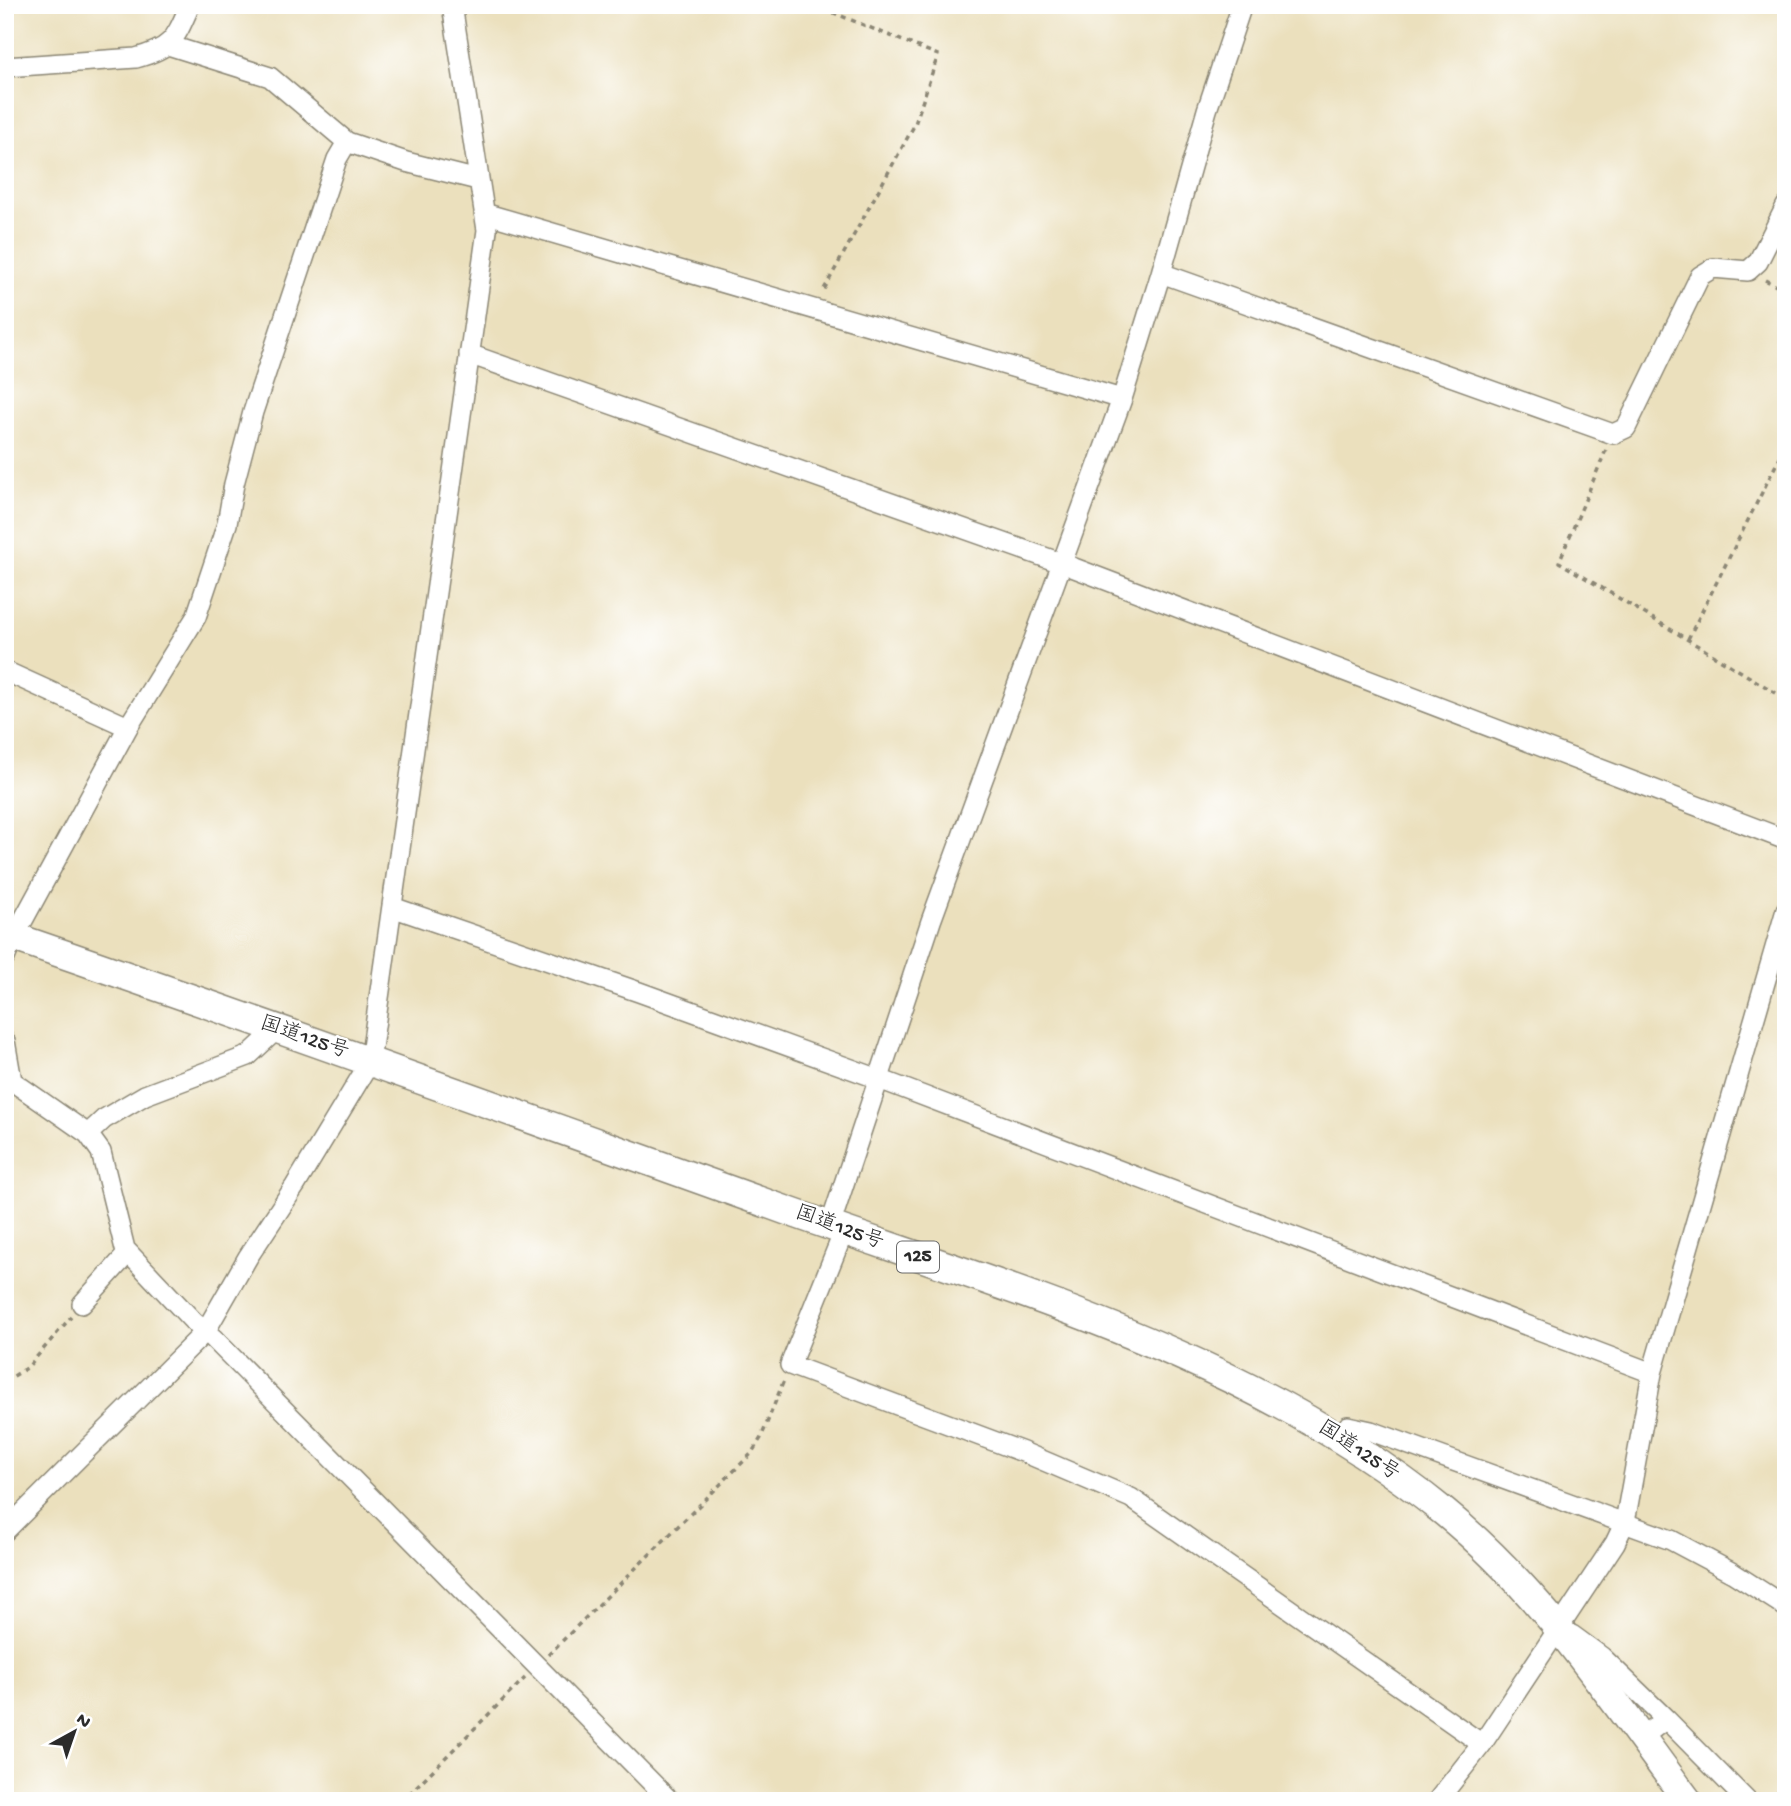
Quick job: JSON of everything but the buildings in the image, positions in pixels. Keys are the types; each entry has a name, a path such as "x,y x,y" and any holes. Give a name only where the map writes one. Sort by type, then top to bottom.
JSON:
{"highway":[{"name":"国道125号","path":"8,943 277,1029 837,1228 1156,1344 1252,1387 1401,1480 1444,1512 1504,1566 1559,1627 1688,1801"}],"street":[{"path":"5,67 136,58 155,53 168,45 178,32 190,5"},
{"path":"5,1531 205,1332 248,1257 295,1186 370,1062 487,230 452,5"},
{"path":"1242,5 1207,110 1122,399 962,833 879,1079 837,1228 790,1365 1023,1452 1132,1498 1482,1744"},
{"path":"168,45 270,77 347,142 405,162 478,180"},
{"path":"8,943 128,727 196,617 227,524 234,484 276,335 337,159 347,142"},
{"path":"1161,273 1613,434 1626,428 1700,276 1713,268 1748,271 1758,261 1786,206"},
{"path":"484,213 1122,399"},
{"path":"469,354 1063,564 1786,839"},
{"path":"5,671 128,727"},
{"path":"392,907 879,1079 1652,1373"},
{"path":"1437,1801 1482,1744 1615,1543 1625,1521 1652,1373 1786,910"},
{"path":"88,1133 104,1119 145,1095 248,1056 277,1029"},
{"path":"5,1041 12,1081 88,1133 101,1152 125,1250 670,1801"},
{"path":"82,1304 128,1253"},
{"path":"1336,1437 1348,1426 1371,1431 1625,1521 1671,1540 1733,1573 1786,1607"},
{"path":"1559,1627 1602,1657 1747,1801"},
{"path":"1641,1738 1665,1718"},
{"path":"1781,1801 1786,1797"}],"path":[{"path":"812,310 915,124 939,60 939,55 935,52 814,5"},
{"path":"1613,434 1559,562 1786,699"},
{"path":"1688,639 1786,445"},
{"path":"5,1381 27,1368 82,1304"},
{"path":"402,1801 751,1454 761,1438 790,1365"}]}
